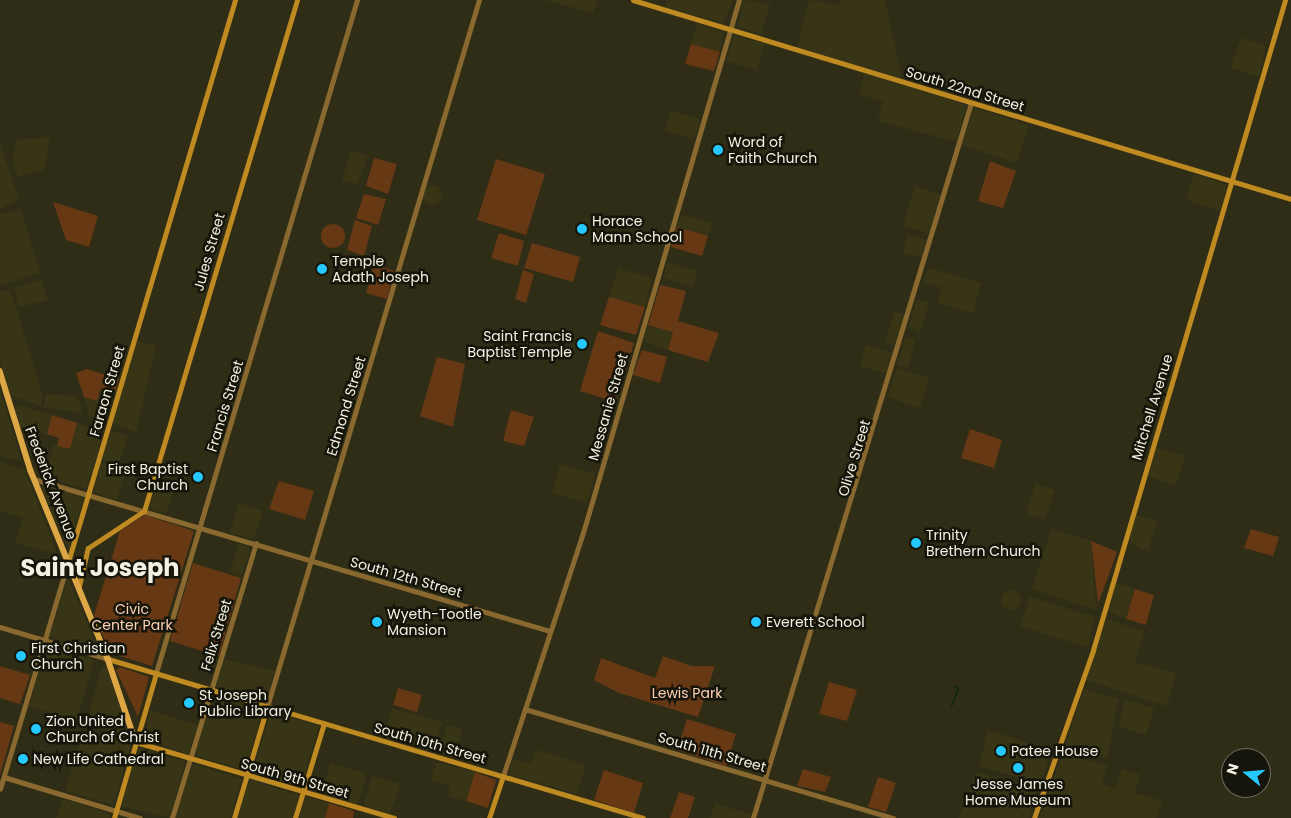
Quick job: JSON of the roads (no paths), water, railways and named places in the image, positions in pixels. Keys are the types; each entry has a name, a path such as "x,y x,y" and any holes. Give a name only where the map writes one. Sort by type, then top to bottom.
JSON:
{"main road":[{"name":"Faraon Street","path":"68,562 235,0"},
{"name":"Jules Street","path":"144,511 296,0"},
{"name":"South 22nd Street","path":"633,0 1291,199"},
{"name":"Mitchell Avenue","path":"1034,818 1090,658 1286,0"},
{"name":"Frederick Avenue","path":"0,371 3,389 34,479 108,659 136,742"},
{"path":"79,590 90,546 144,511"},
{"name":"South 10th Street","path":"108,659 643,818"},
{"name":"Francis Street","path":"114,818 156,673"},
{"name":"Edmond Street","path":"234,818 268,707"},
{"path":"295,818 324,724"},
{"name":"South 9th Street","path":"136,742 394,818"},
{"name":"Messanie Street","path":"489,818 503,776"}],"street":[{"name":"Francis Street","path":"156,673 357,0"},
{"name":"Edmond Street","path":"268,707 479,0"},
{"name":"Messanie Street","path":"503,776 550,631 739,0"},
{"name":"Olive Street","path":"753,818 971,103"},
{"name":"South 12th Street","path":"34,479 550,631"},
{"name":"Felix Street","path":"172,818 256,544"},
{"name":"Faraon Street","path":"0,788 68,562"},
{"path":"0,627 108,659"},
{"name":"South 11th Street","path":"525,709 893,818"},
{"path":"4,777 140,818"}],"waterway":[{"path":"951,706 958,688 954,685"}],"place":[{"name":"Word of Faith Church","path":"718,150"},
{"name":"Horace Mann School","path":"582,229"},
{"name":"Temple Adath Joseph","path":"322,269"},
{"name":"Saint Francis Baptist Temple","path":"582,344"},
{"name":"First Baptist Church","path":"198,477"},
{"name":"Trinity Brethern Church","path":"916,543"},
{"name":"Wyeth-Tootle Mansion","path":"377,622"},
{"name":"Everett School","path":"756,622"},
{"name":"First Christian Church","path":"21,656"},
{"name":"St Joseph Public Library","path":"189,703"},
{"name":"Zion United Church of Christ","path":"36,729"},
{"name":"Patee House","path":"1001,751"},
{"name":"New Life Cathedral","path":"23,759"},
{"name":"Jesse James Home Museum","path":"1018,768"}],"district":[{"name":"Saint Joseph","path":"100,568"}],"park label":[{"name":"Civic Center Park","path":"132,618"},
{"name":"Lewis Park","path":"687,693"}]}
